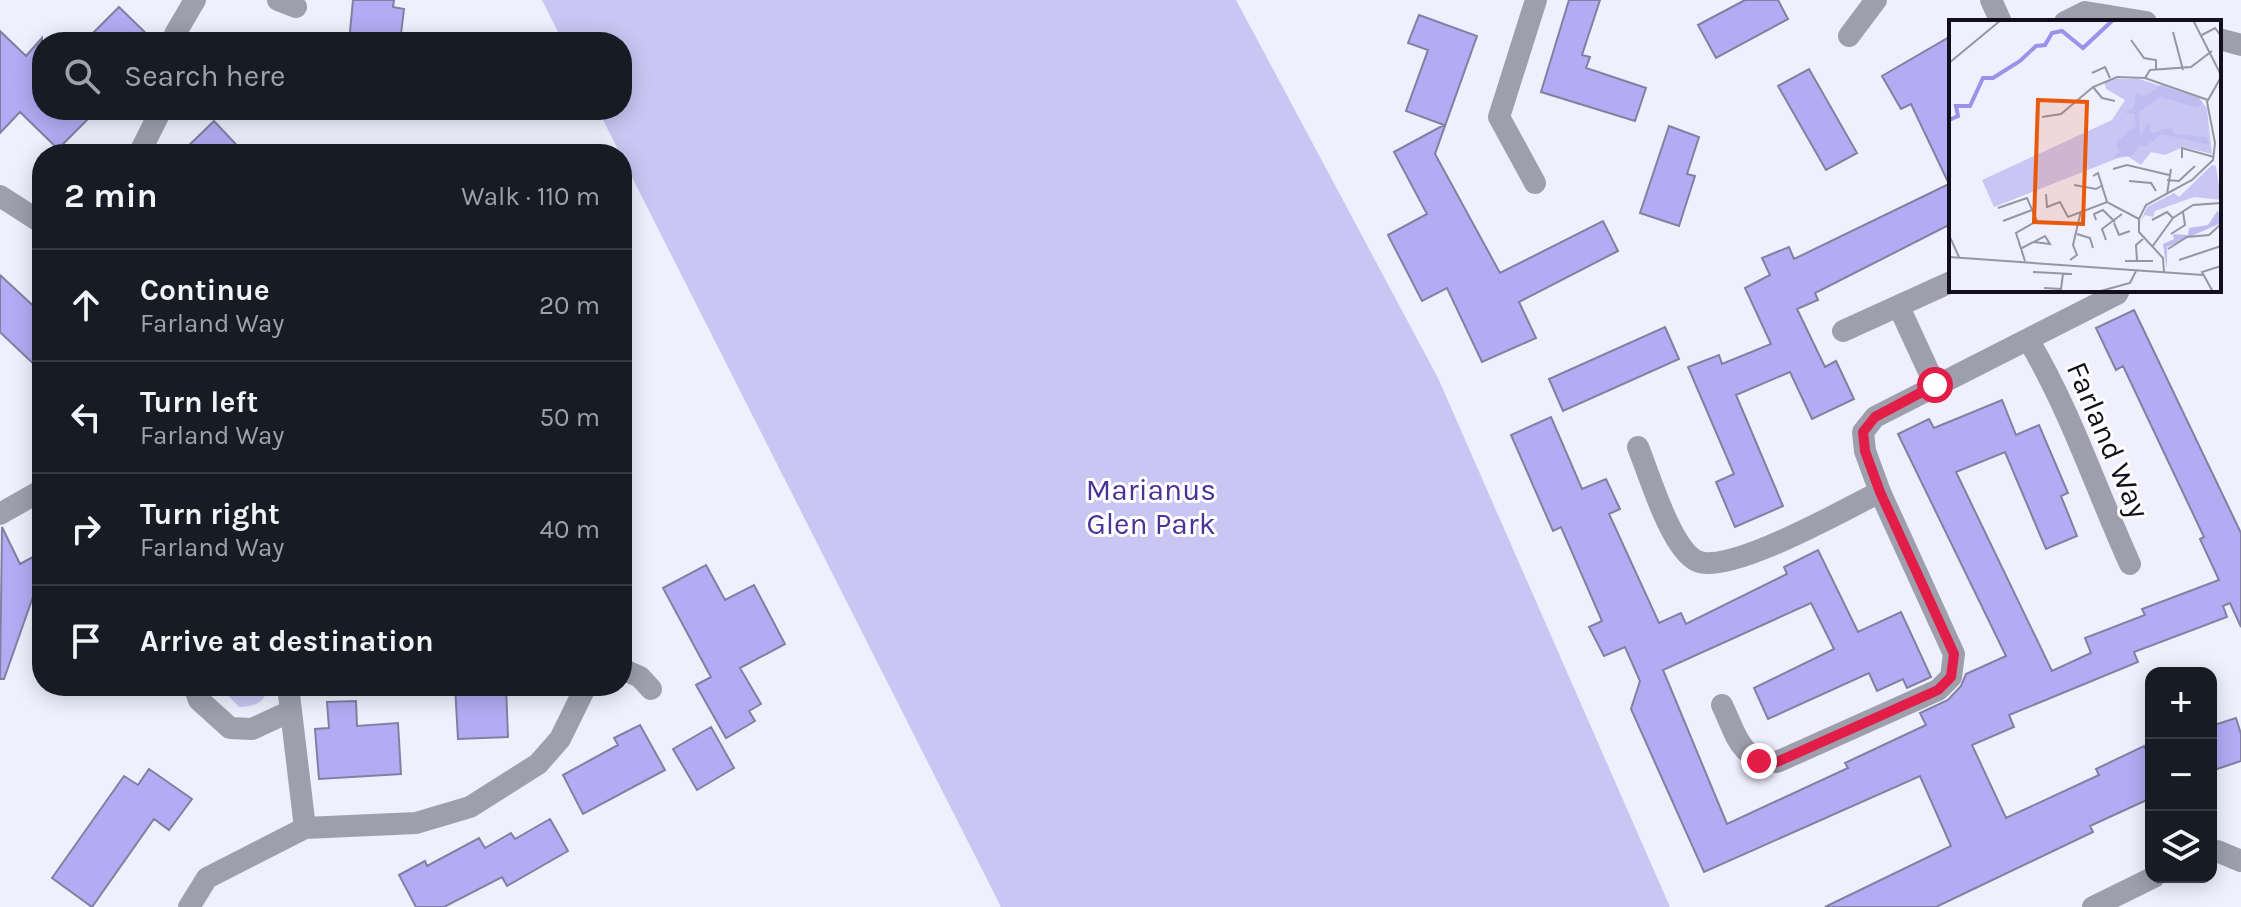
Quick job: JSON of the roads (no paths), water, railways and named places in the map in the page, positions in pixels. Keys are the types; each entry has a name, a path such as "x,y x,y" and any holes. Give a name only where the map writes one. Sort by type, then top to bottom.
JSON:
{"street":[{"path":"176,32 195,0"},
{"path":"1535,183 1499,117 1536,0"},
{"path":"1849,36 1876,0"},
{"path":"1991,0 2000,20"},
{"path":"2069,20 2085,12 2134,20"},
{"path":"2221,40 2241,45"},
{"path":"144,144 156,120"},
{"path":"0,196 32,217"},
{"path":"1843,331 1949,283"},
{"name":"Farland Way","path":"1722,705 1744,751 1759,761 1777,762 1938,690 1951,677 1954,654 1880,492 1865,451 1863,432 1875,417 2029,341 2115,292"},
{"path":"1899,307 1935,385"},
{"name":"Farland Way","path":"2029,341 2064,402 2130,564"},
{"path":"1638,447 1682,546 1696,561 1711,564 1729,563 1754,553 1880,492"},
{"path":"0,514 32,496"},
{"path":"632,673 651,689"},
{"path":"198,696 230,728 252,729 291,711"},
{"path":"289,696 305,828"},
{"path":"189,907 207,878 305,828 416,823 470,807 538,764 560,739 581,696"},
{"path":"2217,851 2241,861"},
{"path":"2093,907 2145,881"}],"park label":[{"name":"Marianus Glen Park","path":"1151,507"}]}
